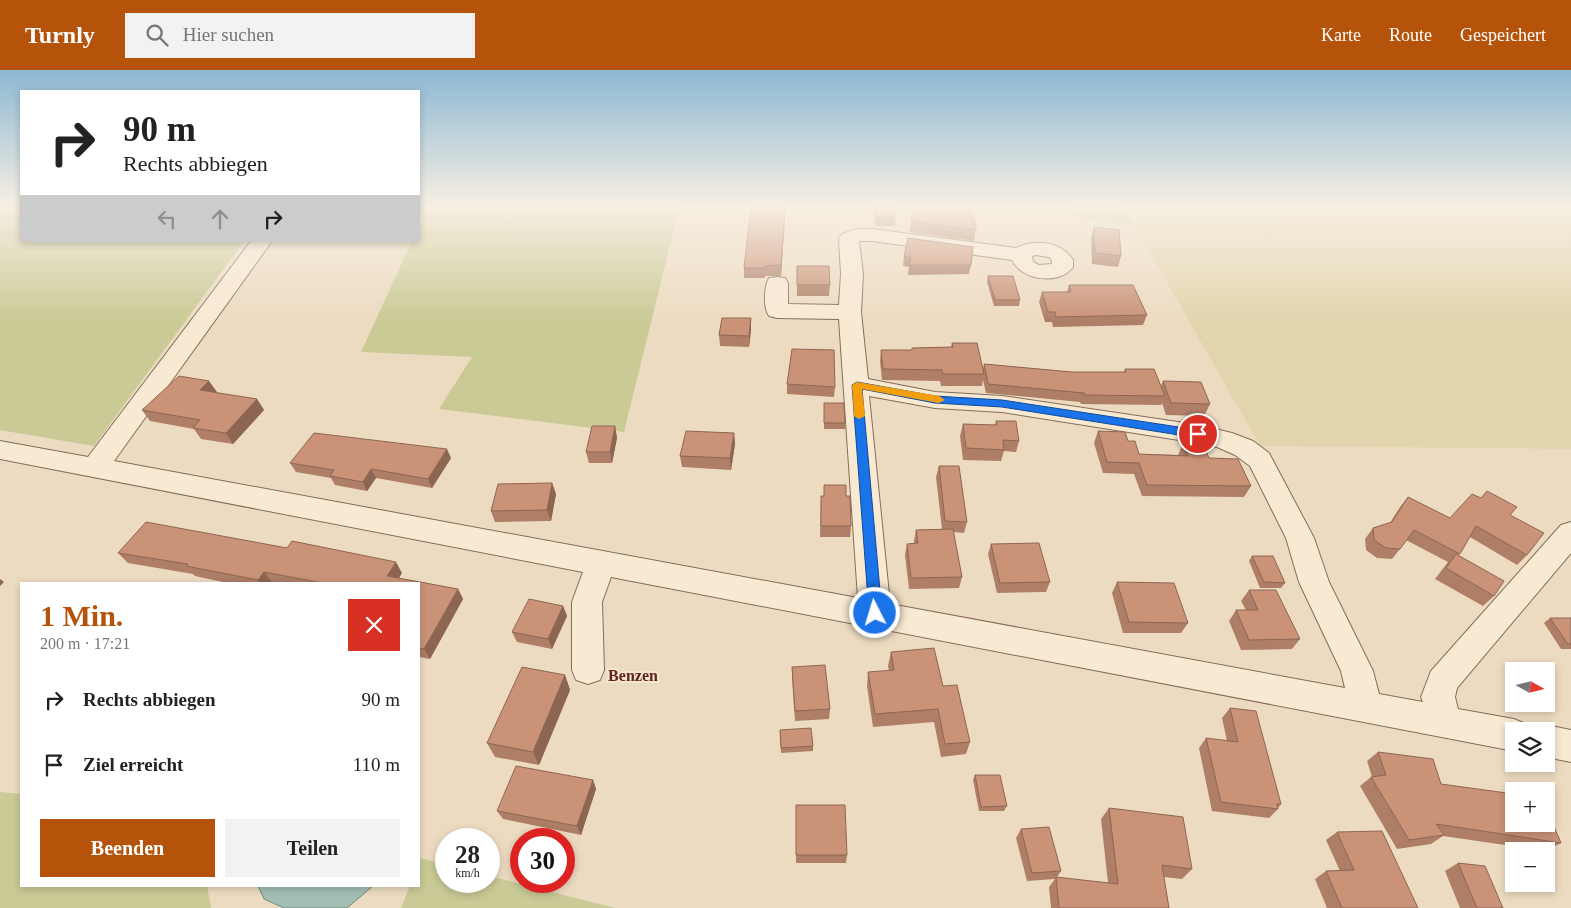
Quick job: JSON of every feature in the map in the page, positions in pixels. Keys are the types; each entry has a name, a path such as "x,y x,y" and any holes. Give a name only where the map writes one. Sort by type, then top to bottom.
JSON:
{"street":[{"path":"96,466 260,244"},
{"path":"848,244 852,274 850,312 875,613"},
{"path":"940,244 1021,255"},
{"path":"777,283 777,311 850,312"},
{"path":"857,385 935,400 1002,404 1198,434 1223,439 1244,448 1260,460 1300,538 1314,582 1357,671 1366,707"},
{"path":"0,450 96,466 601,564 875,613 1505,733"},
{"path":"1445,721 1438,697 1442,681 1571,533"},
{"path":"588,670 587,602 601,564"},
{"path":"1555,743 1571,746"}],"shaded area":[{"path":"1145,244 1571,244 1571,449 1260,446"},
{"path":"258,887 372,887 347,908 284,908 264,899"}],"green space":[{"path":"0,244 242,244 94,446 0,430"},
{"path":"411,244 670,244 624,432 439,409 472,357 361,352"},
{"path":"0,792 20,794 20,887 207,887 211,908 0,908"},
{"path":"420,858 435,862 435,893 500,893 500,879 510,881 510,893 556,893 615,908 401,908 410,887 420,887"}],"building":[{"path":"747,244 782,244 781,265 765,266 765,268 744,268"},
{"path":"907,244 952,244 973,247 971,265 909,265 911,257 904,257"},
{"path":"1095,244 1120,244 1121,256 1095,253"},
{"path":"797,266 829,266 830,285 797,285"},
{"path":"988,276 1013,276 1020,300 995,300"},
{"path":"1069,285 1133,285 1147,315 1056,317 1055,312 1048,312 1042,292 1071,292"},
{"path":"722,318 751,318 749,336 719,335"},
{"path":"952,343 977,343 984,374 943,374 942,370 883,369 881,350 953,347"},
{"path":"792,349 834,350 835,387 787,384"},
{"path":"984,364 1072,372 1126,372 1125,369 1154,369 1165,396 1084,395 1084,393 988,384"},
{"path":"179,376 209,381 200,390 257,399 226,433 193,428 200,420 142,410"},
{"path":"1163,381 1201,382 1210,404 1171,403"},
{"path":"824,403 844,403 845,423 824,423"},
{"path":"996,421 1016,421 1019,441 1003,440 1004,450 966,448 963,424 997,425"},
{"path":"592,426 615,426 610,452 586,452"},
{"path":"686,431 734,433 730,458 680,456"},
{"path":"1098,431 1125,432 1128,441 1135,441 1139,454 1188,456 1183,444 1203,444 1209,458 1238,459 1251,486 1147,485 1139,463 1107,462"},
{"path":"314,433 447,449 428,479 371,469 363,482 330,476 334,470 290,463"},
{"path":"939,466 959,466 967,522 945,521"},
{"path":"552,483 547,510 491,511 498,484"},
{"path":"824,485 846,485 846,496 850,496 851,526 821,526 821,496 824,496"},
{"path":"1487,491 1517,507 1510,515 1544,533 1527,555 1476,526 1460,554 1414,530 1400,549 1386,548 1374,540 1373,528 1392,522 1408,497 1450,518 1472,494 1481,498"},
{"path":"146,522 287,548 292,541 396,562 387,576 420,582 317,582 264,572 258,580 186,566 188,564 118,553"},
{"path":"953,529 962,577 911,578 907,544 918,543 916,530"},
{"path":"1039,543 1050,582 1000,583 991,544"},
{"path":"1456,554 1504,581 1494,596 1446,568"},
{"path":"1252,556 1273,556 1285,583 1264,582"},
{"path":"420,582 458,589 424,649 420,648"},
{"path":"1117,582 1174,583 1188,623 1129,622"},
{"path":"1249,590 1276,590 1300,639 1249,640 1236,610 1258,610"},
{"path":"529,599 563,606 548,639 512,632"},
{"path":"1550,618 1571,618 1571,644 1568,644"},
{"path":"934,648 943,686 957,685 970,742 945,744 938,709 875,714 868,672 894,670 891,652"},
{"path":"825,665 830,709 795,711 792,667"},
{"path":"522,667 565,675 533,752 487,743"},
{"path":"1230,708 1256,711 1281,804 1277,804 1278,809 1221,802 1206,738 1238,742"},
{"path":"811,728 813,746 781,748 780,730"},
{"path":"1378,752 1433,759 1441,784 1505,793 1505,832 1555,832 1555,829 1561,843 1436,824 1444,835 1409,840 1371,777 1386,775"},
{"path":"516,766 593,780 577,826 497,811"},
{"path":"975,775 1000,775 1007,806 981,807"},
{"path":"796,805 845,805 847,855 796,855"},
{"path":"1109,808 1183,817 1192,869 1162,865 1169,908 1059,908 1056,877 1118,884"},
{"path":"1049,827 1061,871 1032,873 1021,829"},
{"path":"1382,831 1418,908 1342,908 1326,871 1354,870 1337,832"},
{"path":"1458,863 1485,866 1503,908 1477,908"}],"slow traffic":[{"path":"859,416 857,385 939,400"}],"district":[{"name":"Benzen","path":"633,675"}],"route":[{"path":"875,613 857,385 935,400 1002,404 1198,434"}]}
